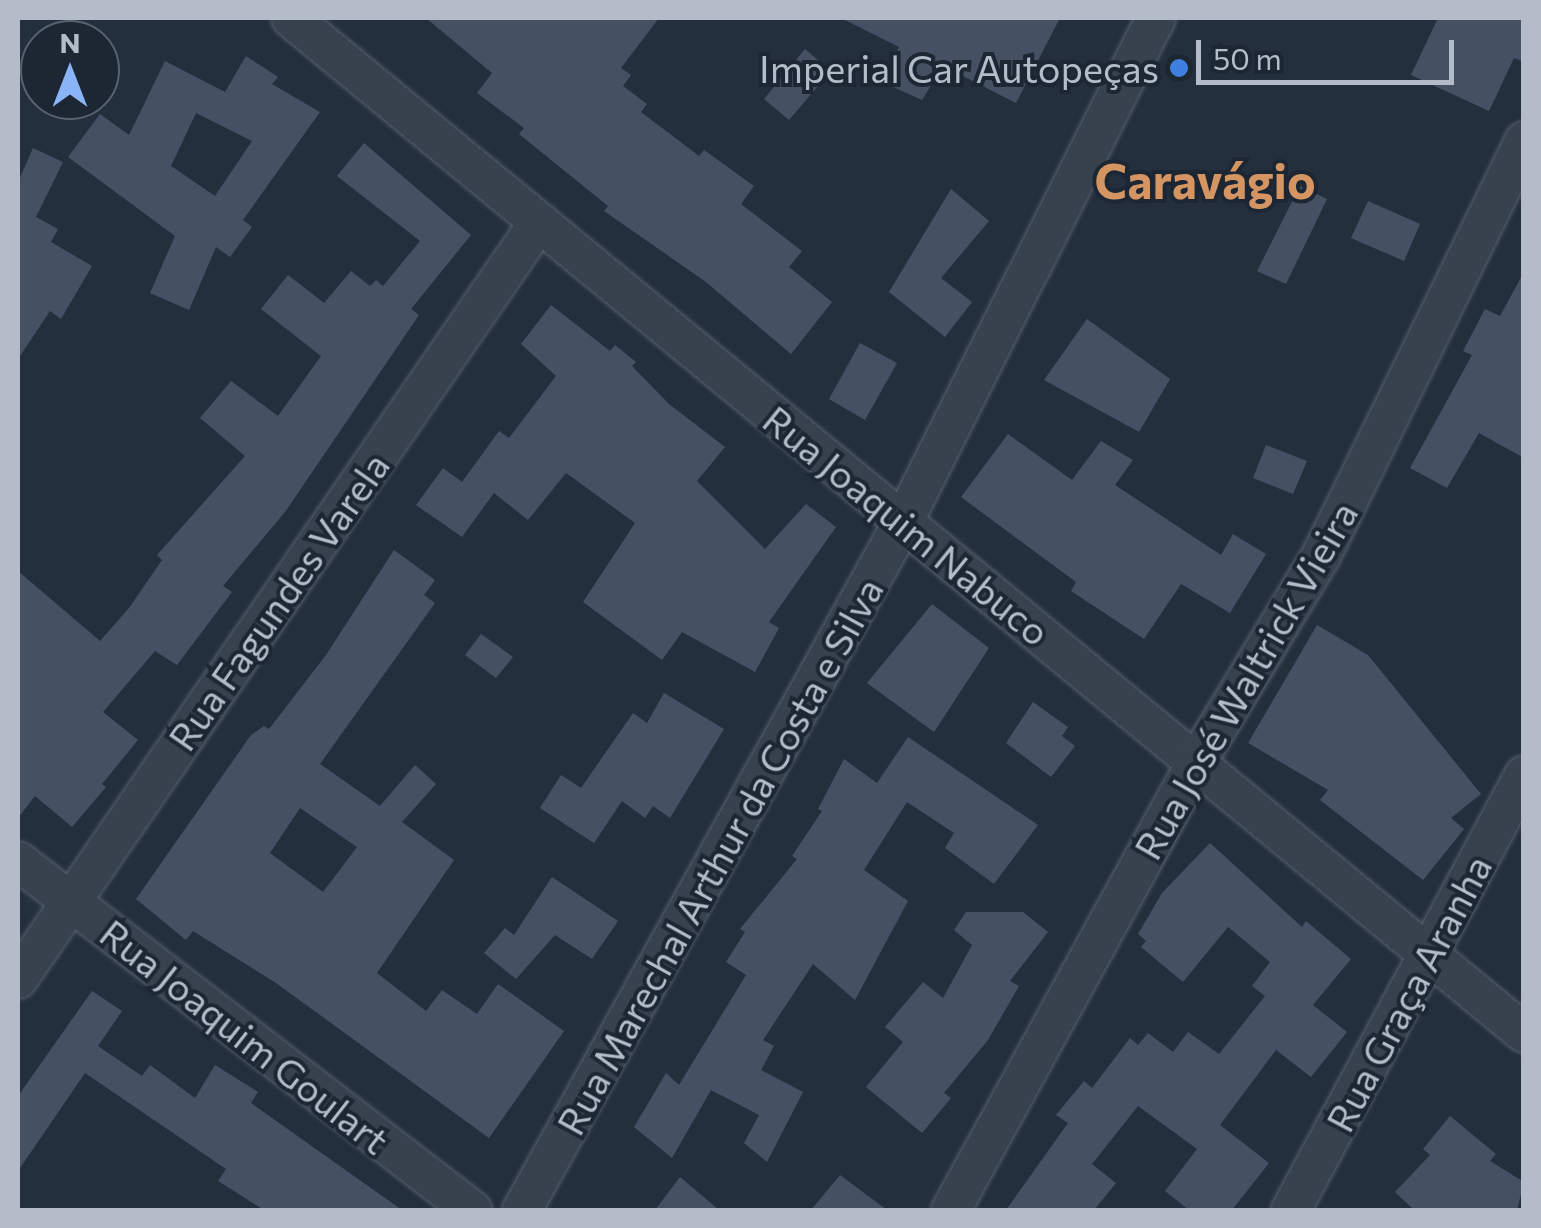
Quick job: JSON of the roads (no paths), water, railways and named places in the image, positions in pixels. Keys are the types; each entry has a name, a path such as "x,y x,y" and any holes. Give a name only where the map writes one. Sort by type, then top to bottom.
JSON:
{"street":[{"name":"Rua Joaquim Nabuco","path":"291,18 1524,1033"},
{"name":"Rua Marechal Arthur da Costa e Silva","path":"522,1210 903,522 1156,18"},
{"name":"Rua José Waltrick Vieira","path":"951,1210 1196,763 1321,556 1524,141"},
{"name":"Rua Fagundes Varela","path":"18,979 539,222"},
{"name":"Rua Graça Aranha","path":"1292,1210 1524,775"},
{"name":"Rua Joaquim Goulart","path":"18,861 472,1210"}],"place":[{"name":"Imperial Car Autopeças","path":"1179,68"}],"district":[{"name":"Caravágio","path":"1205,180"}]}
